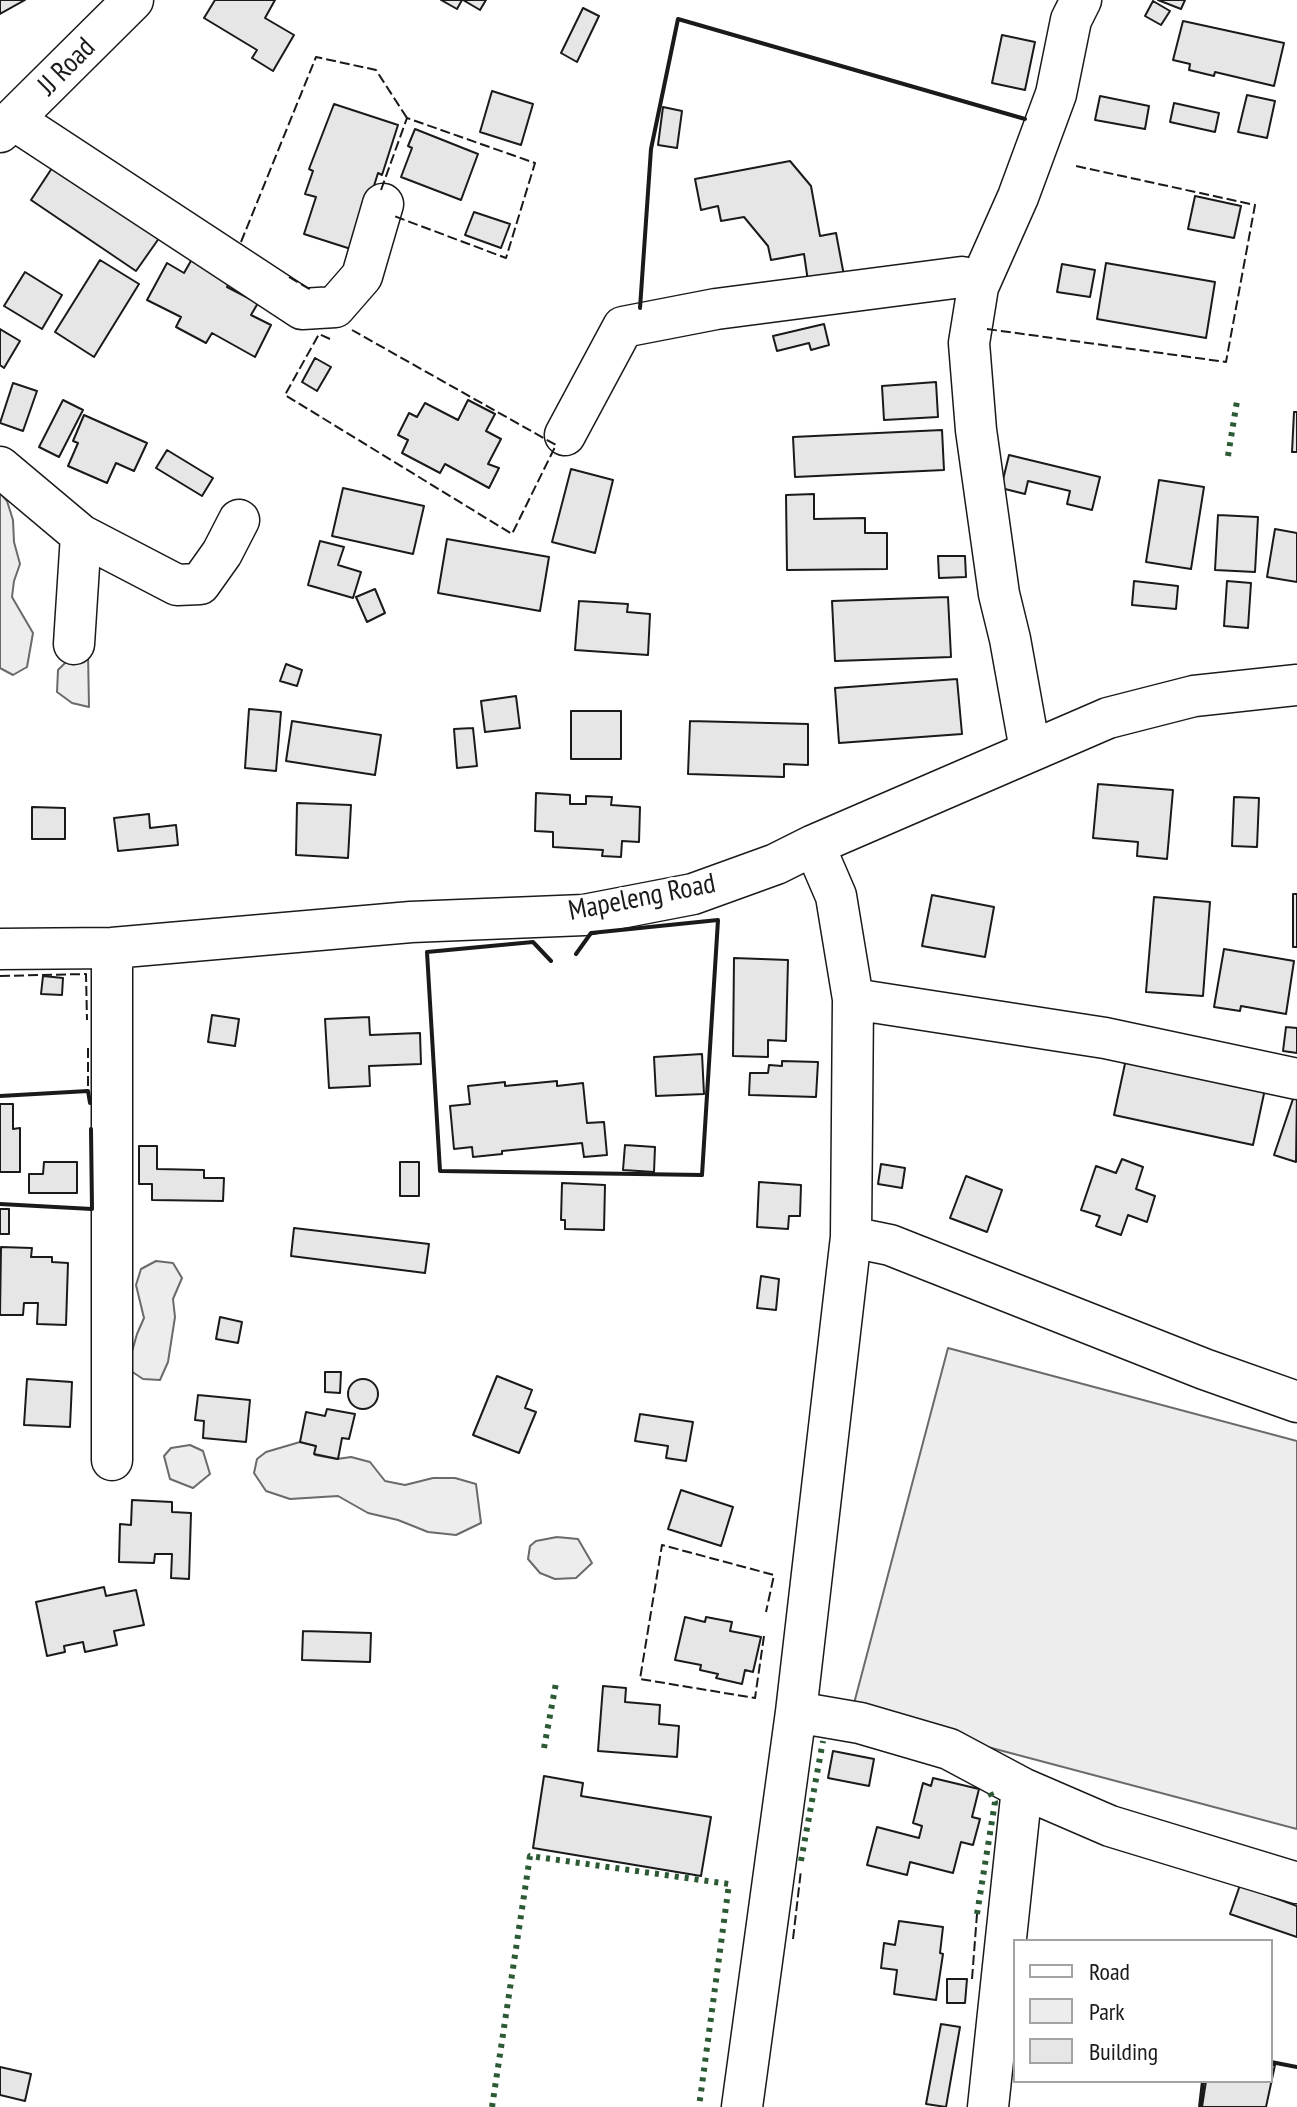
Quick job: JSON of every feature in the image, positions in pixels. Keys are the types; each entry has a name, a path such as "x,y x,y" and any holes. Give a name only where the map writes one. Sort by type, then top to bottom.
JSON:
{"street":[{"name":"JJ Road","path":"7,126 133,0"},
{"path":"1030,750 999,594 976,430 969,343 978,287 1018,197 1056,94 1071,20 1081,0"},
{"path":"7,126 302,309 335,307 362,276 383,204"},
{"path":"565,435 623,327 716,309 962,277 978,287"},
{"path":"0,467 81,535 177,585 200,584 222,553 239,520"},
{"path":"74,644 81,535"},
{"name":"Mapeleng Road","path":"0,949 112,948 411,922 584,915 693,894 776,864 1108,718 1194,696 1297,685"},
{"path":"742,2107 796,1712 851,1237 853,999 836,896 814,845"},
{"path":"112,948 112,1460"},
{"path":"853,999 1105,1038 1297,1079"},
{"path":"851,1237 890,1245 1204,1369 1297,1402"},
{"path":"796,1712 860,1723 949,1749 1022,1788 1110,1826 1297,1883"},
{"path":"988,2107 1022,1788"}],"green space":[{"path":"0,493 7,501 13,520 14,542 20,564 12,597 33,633 27,667 13,675 0,668"},
{"path":"88,652 89,707 72,703 57,692 58,670 67,661"},
{"path":"156,1261 173,1263 182,1278 173,1299 175,1317 168,1362 160,1380 143,1379 131,1371 131,1355 144,1318 136,1285 141,1269"},
{"path":"948,1348 1297,1441 1297,1829 852,1711"},
{"path":"300,1442 316,1446 315,1455 337,1459 351,1457 370,1462 385,1481 405,1485 433,1478 455,1478 476,1484 481,1523 456,1535 428,1532 368,1513 338,1496 290,1499 266,1491 254,1473 257,1459 266,1452"},
{"path":"190,1445 203,1451 210,1474 193,1488 170,1479 164,1456 171,1448"},
{"path":"557,1537 578,1539 592,1563 576,1578 555,1579 540,1573 528,1559 530,1546 536,1541"}],"building":[{"path":"0,0 25,0 0,14"},
{"path":"215,0 275,0 265,18 294,35 273,71 252,58 257,50 204,18"},
{"path":"441,0 462,0 457,9"},
{"path":"463,0 486,0 480,10"},
{"path":"1158,0 1185,0 1181,9"},
{"path":"1153,1 1170,11 1161,25 1145,16"},
{"path":"583,8 599,16 577,62 561,53"},
{"path":"1183,21 1284,43 1274,86 1215,72 1214,76 1189,70 1190,64 1173,60"},
{"path":"1002,35 1035,42 1025,90 992,83"},
{"path":"492,91 533,104 521,145 480,132"},
{"path":"1247,95 1275,101 1267,138 1238,132"},
{"path":"1100,96 1149,106 1145,129 1095,120"},
{"path":"1174,103 1219,113 1215,132 1170,122"},
{"path":"334,104 398,125 382,175 378,173 354,250 304,234 316,197 305,194 313,171 309,169"},
{"path":"663,107 682,111 677,148 658,145"},
{"path":"415,129 478,154 461,200 401,177 412,148 408,146"},
{"path":"790,161 811,186 820,236 836,233 845,281 809,288 804,254 771,260 768,246 744,217 721,221 718,206 701,210 695,179"},
{"path":"56,162 162,234 136,271 31,200"},
{"path":"1195,196 1241,206 1234,238 1188,229"},
{"path":"474,212 510,224 501,248 465,235"},
{"path":"192,259 231,279 227,287 258,303 251,315 271,325 255,357 212,333 206,343 176,327 181,317 147,300 167,263 184,273"},
{"path":"100,260 139,284 94,357 55,332"},
{"path":"1106,263 1215,282 1206,338 1097,319"},
{"path":"1062,264 1095,270 1090,297 1057,292"},
{"path":"25,272 62,295 42,329 4,306"},
{"path":"824,324 829,345 811,350 809,343 777,351 773,336"},
{"path":"0,329 20,341 4,368 0,365"},
{"path":"315,358 331,367 317,391 302,382"},
{"path":"936,382 938,417 884,420 882,386"},
{"path":"13,383 37,391 23,431 0,423"},
{"path":"63,400 83,410 59,457 39,447"},
{"path":"468,400 495,414 486,431 501,439 488,464 499,468 489,488 445,464 440,473 402,453 408,440 398,435 409,413 417,417 425,403 458,420"},
{"path":"1294,412 1297,412 1297,452 1292,452"},
{"path":"84,415 147,443 134,471 116,463 107,483 68,466 78,443 73,441"},
{"path":"942,430 944,470 795,477 793,437"},
{"path":"167,450 213,478 202,496 156,468"},
{"path":"1009,455 1100,477 1092,510 1067,504 1070,491 1028,481 1025,494 1001,488"},
{"path":"571,469 613,480 595,553 552,542"},
{"path":"1159,480 1204,487 1191,569 1146,562"},
{"path":"343,488 424,506 413,554 332,536"},
{"path":"814,494 814,519 865,518 865,533 887,533 887,569 787,570 786,495"},
{"path":"1218,515 1258,517 1255,572 1215,570"},
{"path":"1275,529 1297,533 1297,582 1267,577"},
{"path":"447,539 549,557 540,611 438,593"},
{"path":"320,541 344,547 338,565 361,572 353,598 308,585"},
{"path":"938,556 965,556 966,577 939,578"},
{"path":"1134,581 1178,586 1176,609 1132,605"},
{"path":"1227,581 1251,583 1248,628 1224,626"},
{"path":"375,589 385,613 367,622 356,597"},
{"path":"948,597 951,657 835,661 832,601"},
{"path":"579,601 628,604 627,612 650,614 648,655 575,650"},
{"path":"286,664 302,670 297,686 280,681"},
{"path":"957,679 962,734 839,743 835,688"},
{"path":"516,696 520,728 485,732 481,701"},
{"path":"249,709 281,712 276,771 245,768"},
{"path":"571,711 621,711 621,759 571,759"},
{"path":"292,721 381,735 375,775 286,761"},
{"path":"690,721 808,724 808,765 784,764 784,777 688,774"},
{"path":"473,728 477,766 457,768 454,729"},
{"path":"1098,784 1173,790 1167,859 1137,856 1138,842 1093,838"},
{"path":"536,793 570,795 570,804 586,804 586,796 612,797 611,805 640,807 639,842 622,841 621,857 602,856 603,850 553,847 553,832 535,831"},
{"path":"1234,797 1259,798 1257,847 1232,846"},
{"path":"297,803 351,805 348,858 296,855"},
{"path":"32,807 65,808 65,839 32,839"},
{"path":"149,814 150,828 176,825 178,845 118,851 114,818"},
{"path":"1293,894 1297,894 1297,947 1293,947"},
{"path":"932,895 994,907 985,957 922,946"},
{"path":"1154,897 1210,902 1203,996 1146,992"},
{"path":"1224,949 1294,961 1286,1014 1241,1006 1240,1011 1214,1007"},
{"path":"734,958 788,960 786,1041 768,1040 768,1057 733,1056"},
{"path":"43,976 63,978 62,995 41,994"},
{"path":"212,1015 239,1019 235,1046 208,1042"},
{"path":"369,1017 370,1035 420,1033 421,1064 369,1066 370,1086 329,1088 325,1019"},
{"path":"1286,1027 1297,1028 1297,1053 1283,1051"},
{"path":"702,1054 704,1094 656,1096 654,1057"},
{"path":"1126,1059 1265,1089 1253,1145 1114,1115"},
{"path":"782,1061 818,1062 816,1097 749,1095 750,1073 768,1073 769,1065 782,1066"},
{"path":"557,1081 557,1086 583,1083 587,1123 604,1122 607,1155 584,1157 582,1143 473,1157 472,1147 454,1149 450,1106 470,1104 468,1086"},
{"path":"1297,1090 1296,1162 1274,1155"},
{"path":"0,1104 13,1104 13,1129 20,1128 20,1172 0,1172"},
{"path":"625,1145 655,1147 654,1172 623,1170"},
{"path":"139,1146 157,1146 157,1169 204,1170 204,1178 224,1178 223,1201 152,1200 152,1184 139,1184"},
{"path":"1122,1159 1143,1167 1136,1189 1155,1196 1147,1222 1128,1215 1121,1235 1096,1226 1100,1216 1081,1210 1096,1166 1116,1173"},
{"path":"44,1162 77,1162 77,1193 29,1193 29,1174 43,1174"},
{"path":"400,1162 419,1162 419,1196 400,1196"},
{"path":"881,1164 905,1168 902,1188 878,1184"},
{"path":"966,1176 1002,1190 987,1232 950,1218"},
{"path":"759,1182 801,1185 800,1216 789,1216 788,1229 757,1227"},
{"path":"562,1183 605,1185 604,1230 565,1229 565,1220 561,1220"},
{"path":"0,1209 9,1209 9,1234 0,1234"},
{"path":"294,1228 429,1244 425,1273 291,1256"},
{"path":"1,1247 32,1248 31,1257 52,1257 52,1262 68,1263 66,1325 37,1324 38,1303 24,1303 23,1315 0,1315"},
{"path":"761,1276 779,1279 776,1310 757,1308"},
{"path":"220,1317 242,1322 238,1343 216,1339"},
{"path":"325,1372 341,1372 340,1393 325,1392"},
{"path":"497,1376 532,1390 525,1408 536,1412 519,1453 473,1435"},
{"path":"27,1379 72,1382 70,1427 24,1425"},
{"path":"363,1379 374,1383 378,1394 374,1405 363,1409 352,1405 348,1394 352,1383"},
{"path":"198,1395 250,1400 246,1442 203,1438 204,1421 195,1420"},
{"path":"327,1409 355,1414 349,1439 342,1438 338,1459 314,1454 316,1446 300,1442 306,1412 325,1416"},
{"path":"640,1414 693,1422 686,1461 666,1458 668,1446 635,1441"},
{"path":"681,1490 733,1507 721,1546 668,1529"},
{"path":"132,1500 172,1502 172,1512 191,1513 189,1579 171,1578 172,1554 155,1554 154,1563 119,1562 120,1524 131,1525"},
{"path":"104,1587 106,1596 136,1590 144,1625 114,1631 117,1645 85,1652 83,1642 64,1646 65,1652 47,1656 36,1602"},
{"path":"685,1617 705,1622 706,1617 732,1622 730,1631 761,1637 753,1672 745,1670 742,1684 716,1678 718,1674 700,1670 701,1665 675,1660"},
{"path":"303,1631 371,1633 370,1662 302,1660"},
{"path":"603,1686 626,1688 625,1702 660,1705 659,1724 679,1726 677,1757 598,1751"},
{"path":"833,1751 874,1759 869,1786 828,1778"},
{"path":"544,1776 583,1783 581,1796 711,1817 701,1876 533,1848"},
{"path":"933,1778 979,1789 972,1817 980,1819 973,1845 961,1842 953,1873 910,1862 907,1875 867,1865 877,1827 919,1838 922,1826 913,1823 923,1783 931,1786"},
{"path":"1240,1885 1297,1906 1297,1937 1230,1914"},
{"path":"899,1921 943,1927 940,1953 943,1954 936,2000 894,1994 897,1970 881,1968 884,1943 895,1945"},
{"path":"947,1979 967,1979 965,2003 947,2003"},
{"path":"941,2024 960,2027 946,2107 926,2104"},
{"path":"0,2067 31,2074 25,2101 0,2095"},
{"path":"1206,2083 1271,2083 1266,2107 1202,2107"}],"hedge":[{"path":"1228,456 1237,401"},
{"path":"544,1748 556,1683"},
{"path":"801,1861 823,1741"},
{"path":"977,1914 995,1802 988,1789"},
{"path":"492,2107 530,1856 729,1884 699,2107"}],"fence":[{"path":"241,242 316,57 376,70 407,118"},
{"path":"381,190 407,118 535,163 506,258 394,216"},
{"path":"987,329 1226,362 1255,205 1076,166"},
{"path":"289,277 313,291"},
{"path":"330,339 319,334 285,395 512,534 556,445 352,330"},
{"path":"0,976 86,974 87,1020"},
{"path":"88,1048 88,1091"},
{"path":"764,1636 755,1698 640,1679 662,1545 774,1575 766,1612"},
{"path":"793,1939 801,1870"},
{"path":"972,1979 977,1914"}],"wall":[{"path":"640,308 651,149 678,19 1025,119"},
{"path":"551,961 533,942 427,952 440,1171 702,1175 718,920 591,933 576,954"},
{"path":"0,1096 88,1091 90,1103"},
{"path":"0,1204 92,1209 91,1129"},
{"path":"1273,2062 1297,2067"},
{"path":"1200,2107 1203,2083"}]}
